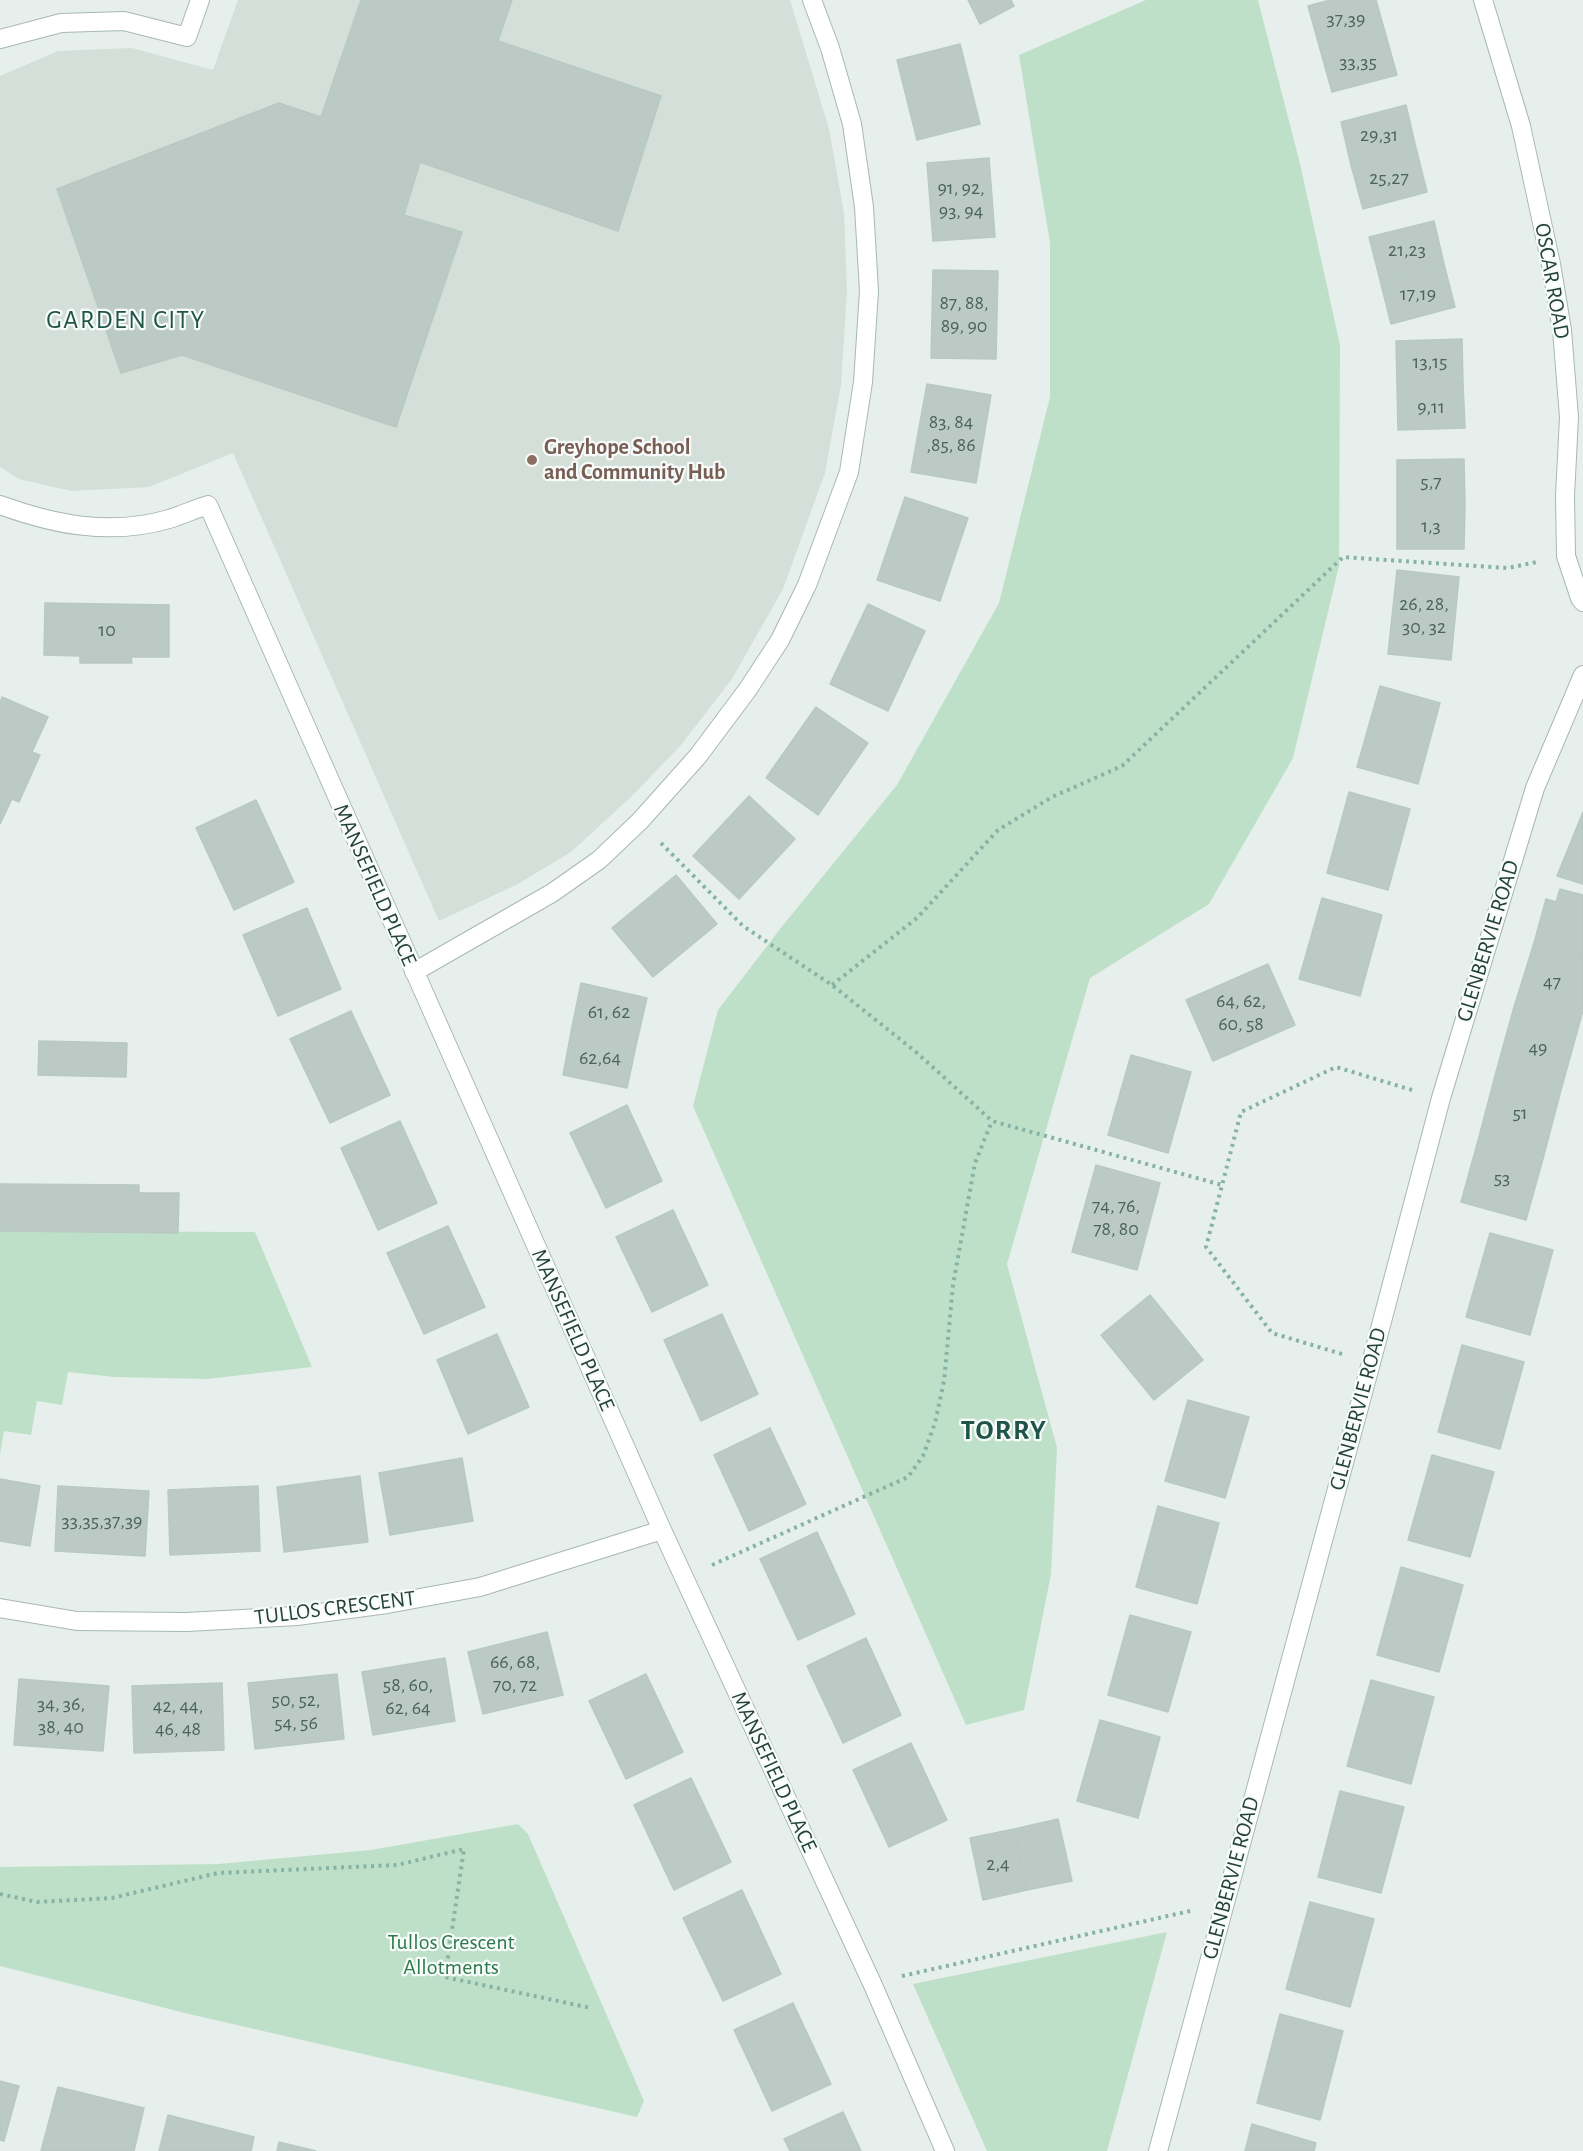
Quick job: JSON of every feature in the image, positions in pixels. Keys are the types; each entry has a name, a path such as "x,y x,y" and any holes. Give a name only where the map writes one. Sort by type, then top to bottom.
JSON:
{"street":[{"path":"0,39 61,23 124,21 187,37 200,0"},
{"path":"414,972 552,893 599,860 640,821 698,756 748,689 780,640 807,585 849,472 863,382 869,291 864,207 852,124 830,48 812,0"},
{"name":"OSCAR ROAD","path":"1483,0 1521,126 1551,264 1562,330 1569,417 1565,496 1566,555 1583,602"},
{"name":"MANSEFIELD PLACE","path":"0,505 37,519 59,523 124,527 167,519 208,505 662,1530 872,1983 945,2151"},
{"name":"GLENBERVIE ROAD","path":"1158,2151 1441,1098 1535,788 1583,675"},
{"name":"TULLOS CRESCENT","path":"0,1608 77,1621 187,1622 297,1616 387,1604 480,1587 662,1530"}],"path":[{"path":"832,985 917,918 998,830 1052,797 1122,766 1343,557 1508,568 1566,555"},
{"path":"640,821 743,926 832,985 916,1052 992,1121 1222,1185"},
{"path":"1371,1363 1272,1333 1206,1247 1241,1112 1336,1067 1441,1098"},
{"path":"684,1577 908,1477 923,1456 935,1423 944,1382 953,1285 975,1163 992,1121"},
{"path":"0,1894 37,1902 112,1899 218,1873 397,1865 464,1849 446,1977 591,2008"},
{"path":"872,1983 1224,1903"}],"shaded area":[{"name":"Greyhope School and Community Hub","path":"238,0 790,0 829,129 844,213 847,291 841,385 825,473 783,589 732,679 681,745 632,796 571,852 518,884 439,921 233,453 149,487 71,491 19,479 0,467 0,76 58,51 132,48 213,70"}],"green space":[{"path":"1146,0 1258,0 1300,164 1340,345 1339,566 1293,758 1209,904 1090,978 1007,1264 1057,1448 1051,1574 1024,1710 966,1725 693,1106 718,1010 780,929 897,785 999,603 1050,397 1050,243 1019,55"},
{"path":"0,1231 255,1232 312,1367 207,1379 115,1377 68,1372 62,1405 37,1401 31,1435 4,1431 0,1455"},
{"name":"Tullos Crescent Allotments","path":"518,1824 528,1834 644,2101 637,2117 189,2014 0,1966 0,1867 218,1864 371,1850"},
{"path":"1167,1932 1107,2151 987,2151 913,1984"}],"building":[{"path":"361,0 512,0 498,41 661,96 618,231 420,162 404,215 462,232 396,427 182,355 121,373 57,189 279,103 321,117"},
{"path":"968,0 1011,0 1014,6 980,24"},
{"path":"1330,0 1376,0 1385,32 1320,49 1308,6"},
{"path":"1385,32 1397,75 1332,92 1320,49"},
{"path":"960,44 980,124 917,140 897,60"},
{"path":"1406,105 1416,148 1351,165 1341,122"},
{"path":"1416,148 1427,192 1363,209 1351,165"},
{"path":"989,158 995,237 933,241 927,163"},
{"path":"1434,221 1444,264 1380,280 1369,237"},
{"path":"1444,264 1455,307 1391,324 1380,280"},
{"path":"933,270 998,271 996,359 931,358"},
{"path":"1462,339 1463,383 1397,385 1396,341"},
{"path":"1463,383 1465,428 1398,430 1397,385"},
{"path":"927,384 991,395 976,483 911,472"},
{"path":"1464,459 1465,504 1397,504 1397,460"},
{"path":"905,497 968,518 940,601 877,580"},
{"path":"1397,504 1465,504 1464,549 1397,549"},
{"path":"1397,570 1459,577 1451,660 1388,654"},
{"path":"45,603 169,605 169,657 131,657 132,663 80,663 80,656 44,655"},
{"path":"868,604 925,631 888,711 830,684"},
{"path":"1380,686 1440,703 1418,784 1357,767"},
{"path":"2,697 48,717 32,752 40,755 19,802 12,799 0,824 0,703"},
{"path":"816,707 868,743 818,815 766,778"},
{"path":"1349,792 1410,809 1388,890 1327,873"},
{"path":"749,796 795,839 739,899 693,856"},
{"path":"256,800 294,882 234,910 196,828"},
{"path":"1583,812 1583,884 1557,876"},
{"path":"676,875 717,924 653,977 612,928"},
{"path":"1560,889 1583,895 1583,957 1534,943 1546,899 1556,902"},
{"path":"1322,898 1382,915 1360,996 1299,979"},
{"path":"307,908 341,989 278,1016 243,935"},
{"path":"1534,943 1583,957 1583,1010 1579,1025 1514,1007"},
{"path":"1268,964 1295,1025 1213,1061 1186,1000"},
{"path":"581,983 647,998 637,1041 572,1027"},
{"path":"1514,1007 1579,1025 1561,1090 1496,1072"},
{"path":"351,1011 390,1095 330,1123 290,1039"},
{"path":"572,1027 637,1041 627,1088 563,1075"},
{"path":"39,1041 127,1043 126,1077 38,1075"},
{"path":"1131,1055 1191,1072 1168,1153 1108,1135"},
{"path":"1496,1072 1561,1090 1544,1155 1479,1137"},
{"path":"627,1105 662,1181 606,1208 570,1133"},
{"path":"400,1121 437,1203 378,1230 341,1148"},
{"path":"1479,1137 1544,1155 1526,1220 1461,1202"},
{"path":"1096,1165 1160,1183 1137,1270 1072,1252"},
{"path":"0,1184 139,1185 139,1193 179,1193 178,1233 0,1231"},
{"path":"673,1210 708,1285 652,1312 616,1237"},
{"path":"448,1226 485,1307 424,1334 387,1253"},
{"path":"1490,1233 1553,1250 1530,1335 1466,1317"},
{"path":"1150,1295 1203,1360 1154,1400 1101,1335"},
{"path":"722,1314 758,1394 701,1421 664,1340"},
{"path":"497,1334 529,1407 468,1434 437,1360"},
{"path":"1462,1345 1524,1362 1500,1449 1438,1432"},
{"path":"1188,1400 1249,1417 1225,1498 1165,1481"},
{"path":"770,1428 806,1504 749,1531 714,1455"},
{"path":"1432,1455 1494,1472 1470,1557 1408,1540"},
{"path":"462,1458 473,1521 390,1535 379,1473"},
{"path":"360,1476 368,1542 284,1552 277,1487"},
{"path":"0,1479 40,1486 30,1546 0,1541"},
{"path":"58,1486 149,1491 145,1556 55,1551"},
{"path":"258,1486 260,1551 170,1555 168,1490"},
{"path":"1158,1506 1219,1523 1197,1604 1136,1587"},
{"path":"817,1532 855,1614 798,1640 760,1559"},
{"path":"1401,1567 1463,1585 1439,1672 1377,1655"},
{"path":"1130,1615 1191,1632 1168,1712 1108,1695"},
{"path":"547,1632 563,1695 483,1714 468,1652"},
{"path":"866,1638 901,1715 843,1743 807,1666"},
{"path":"445,1658 455,1721 373,1735 362,1672"},
{"path":"337,1674 344,1739 255,1749 248,1683"},
{"path":"646,1674 683,1752 626,1779 589,1701"},
{"path":"19,1679 109,1686 103,1751 14,1745"},
{"path":"1371,1680 1434,1697 1411,1784 1347,1766"},
{"path":"222,1683 224,1750 134,1753 132,1686"},
{"path":"1100,1720 1160,1737 1138,1818 1077,1801"},
{"path":"911,1743 947,1820 889,1847 853,1770"},
{"path":"691,1778 731,1862 674,1890 634,1805"},
{"path":"1340,1791 1404,1807 1381,1893 1318,1877"},
{"path":"1058,1819 1072,1881 1027,1890 1014,1829"},
{"path":"1014,1829 1027,1890 983,1900 970,1838"},
{"path":"742,1890 781,1974 723,2001 683,1918"},
{"path":"1310,1902 1374,1919 1350,2007 1286,1989"},
{"path":"793,2003 831,2084 772,2111 734,2030"},
{"path":"1280,2014 1343,2031 1320,2120 1257,2103"},
{"path":"0,2081 19,2086 4,2141 0,2140"},
{"path":"58,2087 144,2108 134,2151 41,2151"},
{"path":"843,2112 861,2151 790,2151 784,2139"},
{"path":"168,2115 254,2137 251,2151 159,2151"},
{"path":"1252,2124 1316,2143 1314,2151 1245,2151"},
{"path":"279,2142 316,2151 277,2151"}],"place":[{"name":"Greyhope School and Community Hub","path":"532,460"}],"district":[{"name":"GARDEN CITY","path":"126,320"},
{"name":"TORRY","path":"1004,1431"}]}
